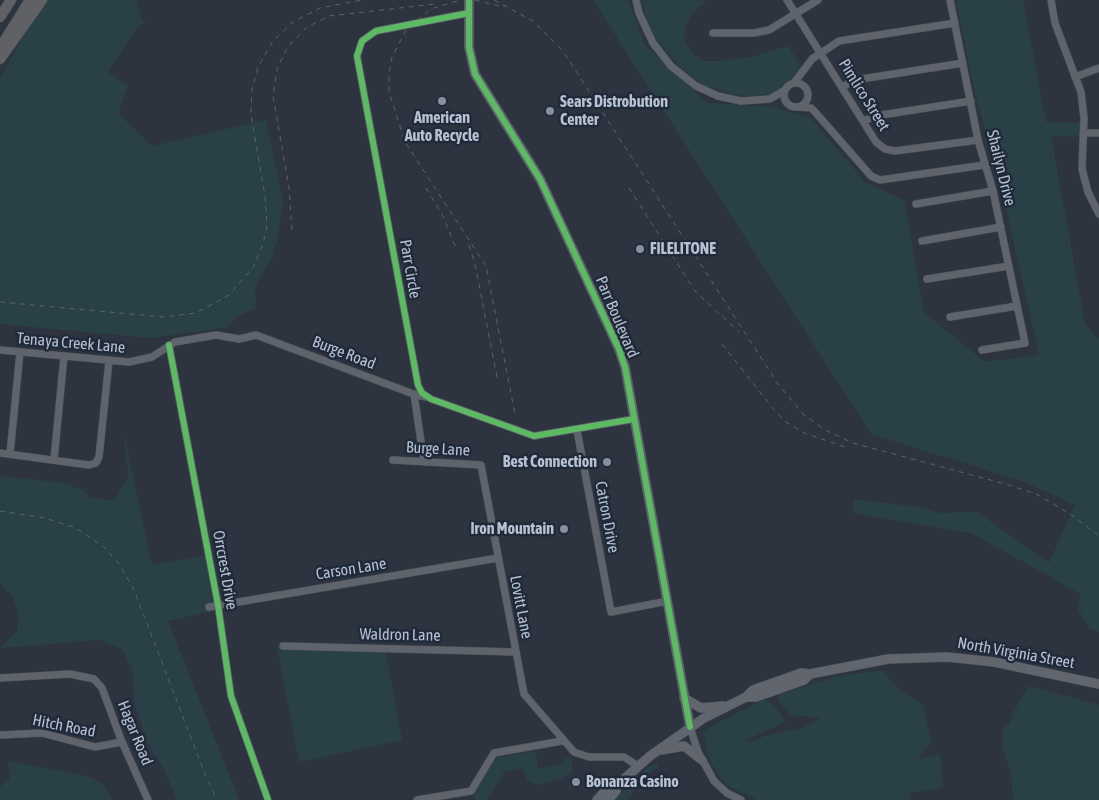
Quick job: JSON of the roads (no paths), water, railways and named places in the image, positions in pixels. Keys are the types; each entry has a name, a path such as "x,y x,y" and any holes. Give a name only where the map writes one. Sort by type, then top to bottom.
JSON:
{"highway":[{"path":"0,17 11,0"},
{"path":"0,48 30,0"},
{"path":"0,59 42,0"}],"main road":[{"name":"Parr Boulevard","path":"469,0 469,47 475,74 540,179 619,350 634,419 690,727"},
{"name":"North Virginia Street","path":"597,800 608,788 616,786 656,751 690,727 746,697 756,698 804,680 810,674 871,661 947,657 994,662 1099,684"},
{"path":"684,698 701,708 730,705"},
{"path":"656,751 684,746 702,760"},
{"name":"North Virginia Street","path":"608,800 616,791 616,786"}],"street":[{"path":"636,0 652,43 671,66 696,86 731,99 750,101 770,99 792,106 811,108"},
{"name":"Pimlico Street","path":"787,0 876,142 885,149 978,140"},
{"path":"713,32 763,31 796,15 818,0"},
{"name":"Shailyn Drive","path":"950,0 978,140 993,190 1025,343 982,350"},
{"path":"1051,0 1055,23 1081,92 1082,169 1084,181 1099,214"},
{"name":"Parr Circle","path":"427,397 418,385 357,56 362,41 376,31 469,13"},
{"path":"770,99 794,83 820,52 834,44 849,39 955,23"},
{"path":"842,87 855,80 963,63"},
{"path":"1075,77 1099,68"},
{"path":"805,70 805,87 811,108 871,176 880,180 984,165"},
{"path":"794,83 805,87"},
{"path":"785,90 784,98 787,103"},
{"path":"799,107 808,98"},
{"path":"864,121 875,116 971,101"},
{"path":"1083,133 1099,133"},
{"path":"916,204 993,190"},
{"path":"922,241 1001,227"},
{"path":"928,279 1009,266"},
{"path":"950,316 1017,306"},
{"name":"Tenaya Creek Lane","path":"0,350 129,362 145,360 180,340 216,335 240,339 252,336"},
{"name":"Burge Road","path":"252,336 262,336 414,394 427,397"},
{"name":"Orrcrest Drive","path":"169,345 218,605 231,696 267,799"},
{"path":"10,454 20,352"},
{"path":"54,460 64,356"},
{"path":"0,453 89,465 94,464 100,457 109,361"},
{"path":"414,394 424,462"},
{"path":"427,397 527,435 541,436 634,419"},
{"name":"Catron Drive","path":"577,430 611,612 668,601"},
{"name":"Burge Lane","path":"393,460 481,465"},
{"name":"Lovitt Lane","path":"481,465 524,694 562,741 579,755 590,757 624,757 638,766"},
{"name":"Carson Lane","path":"209,607 498,558"},
{"name":"Waldron Lane","path":"283,646 516,652"},
{"name":"Hagar Road","path":"0,678 70,674 94,678 102,688 122,742 148,800"},
{"path":"690,727 709,775 720,787 741,800"},
{"name":"Hitch Road","path":"0,735 42,733 95,747 122,742"},
{"path":"416,800 471,791 494,753 562,741"}],"railway":[{"path":"0,302 164,317 196,313 229,295 254,266 263,244 267,226 265,196 251,115 252,89 258,67 273,41 293,22 320,8 362,0"},
{"path":"475,0 499,6"},
{"path":"494,0 533,21 563,51 778,384 804,415 827,431 853,443 1009,485 1038,495 1072,515 1099,536"},
{"path":"457,1 431,9 406,30 392,57 389,74 389,92 405,142 486,266 515,414"},
{"path":"292,230 289,188 273,96 277,69 287,48 307,27 329,16 435,4"},
{"path":"426,188 442,214 456,248"},
{"path":"629,188 695,291 739,332"},
{"path":"469,245 475,264 497,377"},
{"path":"722,344 775,411 786,422 804,433 845,447"},
{"path":"0,511 45,518 76,528 104,547 119,564 134,590 205,774 217,800"}],"place":[{"name":"American Auto Recycle","path":"442,101"},
{"name":"Sears Distrobution Center","path":"550,111"},
{"name":"FILELITONE","path":"640,249"},
{"name":"Best Connection","path":"607,462"},
{"name":"Iron Mountain","path":"564,529"},
{"name":"Bonanza Casino","path":"576,782"}]}
